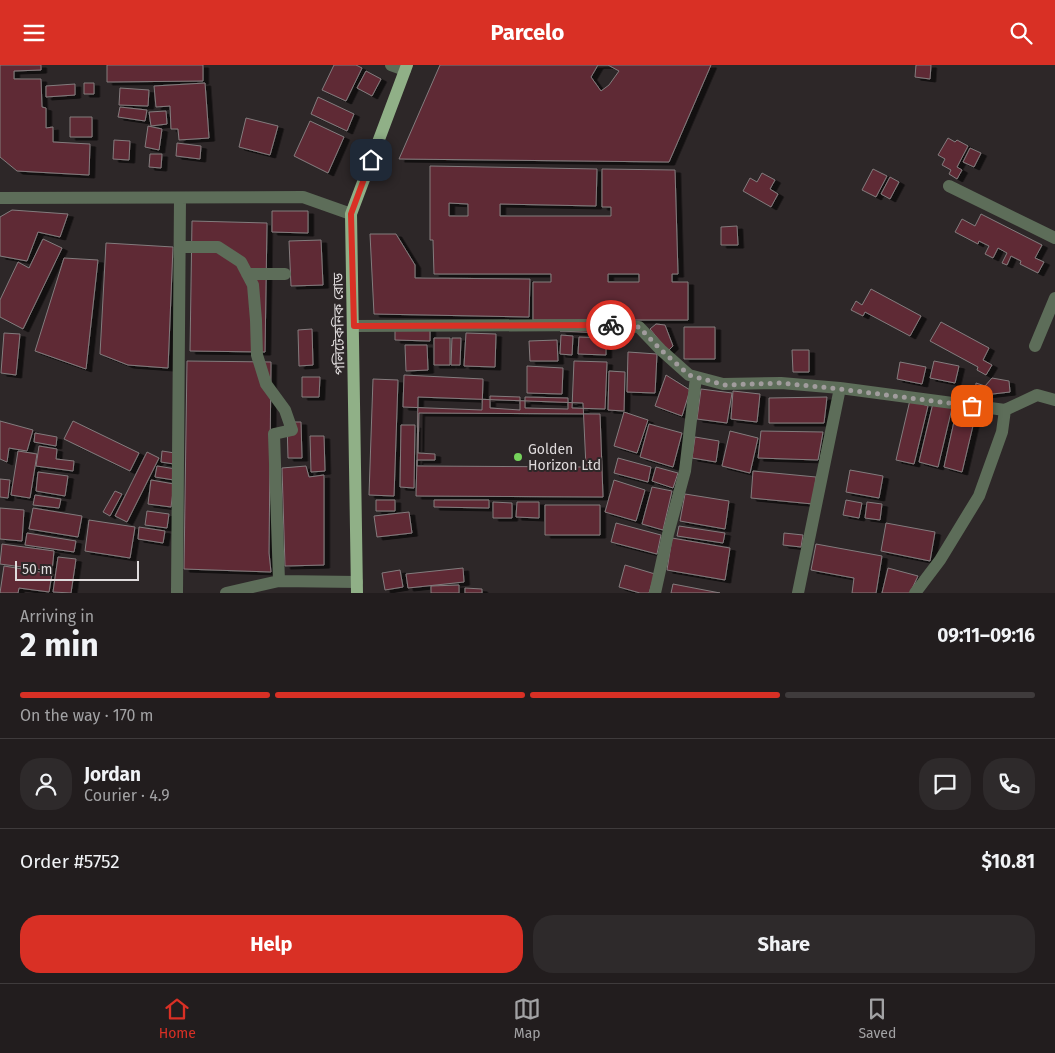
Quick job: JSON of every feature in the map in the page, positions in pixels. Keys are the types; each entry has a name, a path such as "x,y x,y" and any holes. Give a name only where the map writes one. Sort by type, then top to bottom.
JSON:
{"main road":[{"name":"পলিটেকনিক রোড","path":"357,587 351,214 406,68"}],"street":[{"path":"391,65 406,68"},
{"path":"949,186 1055,238"},
{"path":"0,198 303,197 351,214"},
{"path":"177,593 180,198"},
{"path":"180,247 218,247 241,261 253,285 257,355 266,384 285,410 292,430 274,434 279,581"},
{"path":"247,274 285,274"},
{"path":"1035,346 1055,298"},
{"path":"354,326 602,325 639,327 689,375 724,385 781,383 1005,410 1037,395 1055,399"},
{"path":"655,593 685,471 696,377"},
{"path":"798,593 840,389"},
{"path":"915,593 940,560 979,496 1002,432 1005,410"},
{"path":"226,593 279,581 357,587"}],"building":[{"path":"0,65 41,65 41,70 14,71 14,79 41,79 42,107 46,108 46,128 53,127 53,142 90,144 89,175 17,171 0,157"},
{"path":"107,65 203,65 203,81 107,82"},
{"path":"334,65 356,65 362,68 346,101 322,90"},
{"path":"440,65 711,65 669,162 399,159"},
{"path":"598,65 608,65 619,71 609,85 601,91 591,77"},
{"path":"916,65 931,65 930,79 915,77"},
{"path":"366,71 381,79 372,96 357,88"},
{"path":"84,83 94,83 94,94 84,94"},
{"path":"205,83 209,138 179,140 178,129 171,129 170,106 156,107 154,86"},
{"path":"75,84 75,95 46,97 46,86"},
{"path":"120,88 149,90 148,106 119,105"},
{"path":"318,97 354,114 347,131 311,114"},
{"path":"120,107 147,110 145,121 118,117"},
{"path":"166,111 167,124 151,126 149,112"},
{"path":"70,117 92,117 92,137 70,137"},
{"path":"246,118 278,126 270,155 239,147"},
{"path":"310,121 344,137 328,173 294,156"},
{"path":"148,126 162,129 159,150 145,147"},
{"path":"948,138 968,146 957,167 962,170 957,179 949,174 951,170 942,165 945,159 938,155"},
{"path":"114,140 130,141 129,160 113,159"},
{"path":"177,143 201,146 200,159 176,156"},
{"path":"970,148 981,153 974,167 963,162"},
{"path":"150,154 162,154 161,168 149,167"},
{"path":"430,166 597,169 596,206 500,204 500,216 611,216 611,207 602,207 602,169 675,170 678,274 672,274 672,282 688,282 688,320 533,320 533,282 551,282 551,274 434,274 433,240 430,240","holes":["449,203 468,204 468,216 449,216","608,274 639,274 639,282 608,282"]},
{"path":"873,169 887,176 876,197 862,190"},
{"path":"762,173 775,180 770,189 778,194 771,207 743,191 750,178 757,182"},
{"path":"890,177 899,182 890,199 881,194"},
{"path":"12,210 68,214 60,237 38,232 27,261 0,256 0,217"},
{"path":"272,211 308,211 308,233 272,232"},
{"path":"981,214 1042,245 1035,258 1044,262 1038,273 1020,264 1021,261 1011,256 1007,265 1002,263 1007,253 998,248 993,258 985,254 989,246 979,241 978,244 955,232 962,219 975,226"},
{"path":"192,221 267,223 265,352 190,351"},
{"path":"737,226 738,245 721,245 721,227"},
{"path":"370,234 396,234 415,265 415,278 530,279 529,317 374,314"},
{"path":"43,239 62,248 23,329 0,317 0,300 18,262 29,268"},
{"path":"321,240 323,285 291,286 289,241"},
{"path":"106,243 173,247 168,368 128,365 100,354"},
{"path":"64,258 98,260 86,369 35,351"},
{"path":"871,289 921,316 910,336 865,312 863,316 851,310 856,301 862,305"},
{"path":"941,322 989,348 983,360 992,365 986,375 977,370 978,367 930,341"},
{"path":"656,324 665,325 673,346 668,351 650,329"},
{"path":"684,327 715,327 715,359 684,359"},
{"path":"624,328 624,334 560,331"},
{"path":"312,329 313,365 299,366 298,330"},
{"path":"395,329 430,329 430,341 395,340"},
{"path":"4,333 20,334 16,375 1,373"},
{"path":"466,333 496,334 495,367 464,366"},
{"path":"561,335 573,336 572,355 560,354"},
{"path":"579,337 606,338 606,355 578,354"},
{"path":"434,338 450,338 450,365 434,365"},
{"path":"452,338 461,338 460,365 451,365"},
{"path":"557,340 558,361 530,361 529,341"},
{"path":"405,345 427,345 428,370 406,371"},
{"path":"792,350 809,350 809,372 793,372"},
{"path":"628,352 657,354 655,393 627,392"},
{"path":"187,361 271,362 269,553 271,572 184,569"},
{"path":"574,361 607,362 605,409 572,408"},
{"path":"934,361 959,366 955,383 930,378"},
{"path":"900,362 926,367 922,384 897,379"},
{"path":"527,366 563,368 562,394 527,393"},
{"path":"609,371 625,372 624,411 608,410"},
{"path":"404,375 483,379 482,410 403,407"},
{"path":"666,375 690,390 682,416 655,406"},
{"path":"302,377 320,377 319,397 302,397"},
{"path":"992,378 1009,381 1010,392 975,396 976,383 985,386"},
{"path":"373,379 398,380 394,496 369,495"},
{"path":"701,389 732,393 727,423 697,419"},
{"path":"733,391 760,394 757,422 731,419"},
{"path":"490,396 520,397 520,410 490,408"},
{"path":"418,397 583,403 586,467 417,466"},
{"path":"525,397 568,398 568,409 525,408"},
{"path":"827,397 824,423 769,423 769,398"},
{"path":"910,400 928,406 914,464 896,460"},
{"path":"933,403 952,408 938,467 919,462"},
{"path":"957,408 976,413 962,472 944,467"},
{"path":"624,412 648,420 637,453 614,446"},
{"name":"Golden Horizon Ltd","path":"419,413 600,414 603,497 416,496 417,460 435,460 435,454 418,453"},
{"path":"0,421 33,430 27,451 9,448 7,462 0,459"},
{"path":"73,421 139,453 130,471 64,439"},
{"path":"287,422 301,422 302,458 288,458"},
{"path":"649,424 682,433 673,467 640,457"},
{"path":"401,425 415,425 414,488 400,487"},
{"path":"730,431 758,438 750,473 722,466"},
{"path":"761,431 823,432 818,460 758,458"},
{"path":"35,433 57,437 56,446 34,442"},
{"path":"310,436 324,436 325,471 311,472"},
{"path":"695,437 719,441 716,462 692,458"},
{"path":"39,446 57,449 56,459 74,461 73,471 36,466"},
{"path":"18,451 37,454 30,498 11,495"},
{"path":"162,451 175,453 174,464 161,462"},
{"path":"147,452 159,458 127,522 115,516"},
{"path":"618,458 651,467 648,482 614,473"},
{"path":"157,466 176,469 174,480 155,477"},
{"path":"306,466 309,477 324,475 324,565 285,566 282,468"},
{"path":"656,467 678,473 673,488 652,481"},
{"path":"850,470 883,476 879,498 846,492"},
{"path":"753,471 816,477 813,504 751,498"},
{"path":"38,472 68,476 65,496 36,491"},
{"path":"0,479 10,480 8,498 0,497"},
{"path":"151,480 174,484 171,507 148,504"},
{"path":"614,480 645,490 636,521 605,512"},
{"path":"652,487 672,491 663,530 642,524"},
{"path":"115,491 122,494 110,516 103,512"},
{"path":"685,494 729,501 725,529 680,521"},
{"path":"35,495 61,499 59,508 33,505"},
{"path":"376,500 395,500 395,511 376,511"},
{"path":"434,500 489,500 489,508 434,507"},
{"path":"846,500 862,503 859,518 843,515"},
{"path":"493,502 512,503 512,518 493,518"},
{"path":"517,502 539,502 539,518 516,517"},
{"path":"867,502 882,504 880,520 865,518"},
{"path":"545,505 600,505 600,535 545,535"},
{"path":"0,508 24,510 22,541 0,539"},
{"path":"33,508 82,516 78,537 29,529"},
{"path":"147,511 169,514 167,528 145,525"},
{"path":"409,512 412,533 377,537 374,516"},
{"path":"89,520 135,527 130,558 85,551"},
{"path":"616,523 661,535 657,554 611,542"},
{"path":"886,523 935,532 930,561 881,551"},
{"path":"679,526 725,533 723,543 677,536"},
{"path":"139,527 165,531 163,543 138,539"},
{"path":"27,533 76,541 74,552 25,545"},
{"path":"784,533 803,535 801,547 783,545"},
{"path":"672,538 730,548 725,580 667,570"},
{"path":"2,544 54,551 52,571 0,564"},
{"path":"816,544 882,556 876,593 852,593 854,578 811,570"},
{"path":"58,557 76,559 71,593 53,592"},
{"path":"625,565 655,574 649,593 640,593 619,587"},
{"path":"4,566 52,574 49,592 19,588 18,593 0,593"},
{"path":"463,568 464,582 408,588 406,574"},
{"path":"888,568 918,576 910,593 882,593"},
{"path":"400,570 403,587 385,590 382,573"},
{"path":"673,584 720,593 671,593"},
{"path":"459,585 459,593 431,593 431,586"},
{"path":"465,588 482,589 482,593 465,593"}],"way so far":[{"path":"611,325 639,327 689,375 724,385 781,383 972,406"}],"place":[{"name":"Golden Horizon Ltd","path":"518,457"}],"route":[{"path":"371,160 351,214 354,326 611,325"}]}
